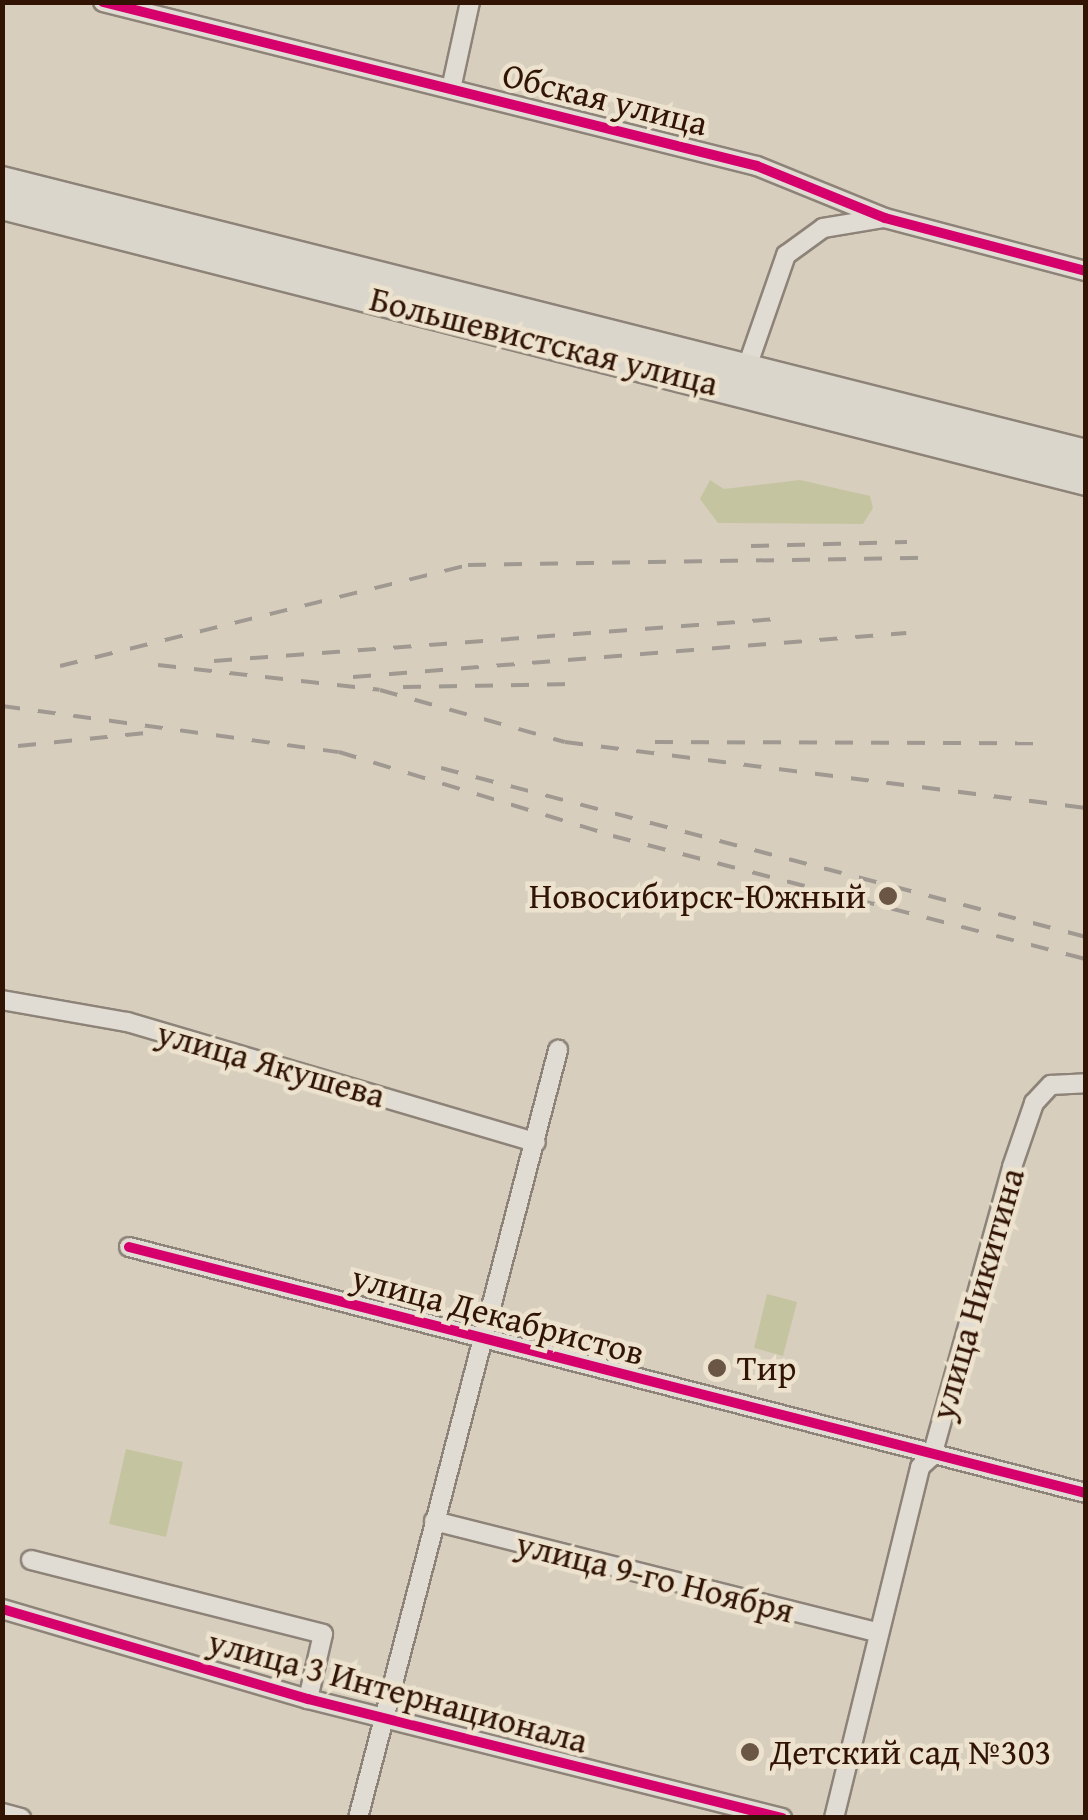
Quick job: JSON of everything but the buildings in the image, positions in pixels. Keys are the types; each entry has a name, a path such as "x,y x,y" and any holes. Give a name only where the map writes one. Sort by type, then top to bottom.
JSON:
{"highway":[{"name":"Большевистская улица","path":"2,181 1086,454"},
{"name":"Большевистская улица","path":"2,205 1086,481"}],"street":[{"path":"450,89 470,2"},
{"name":"Обская улица","path":"108,3 757,166 885,218 1086,271"},
{"path":"747,367 794,246 823,228 885,218"},
{"name":"улица Якушева","path":"2,1000 127,1022 536,1142"},
{"path":"358,1818 558,1050"},
{"name":"улица Никитина","path":"834,1818 876,1632 920,1467 932,1456 1034,1103 1078,1081"},
{"name":"улица Декабристов","path":"130,1248 1086,1493"},
{"name":"улица 9-го Ноября","path":"434,1521 876,1632"},
{"path":"31,1560 323,1634 308,1700"},
{"name":"улица 3 Интернационала","path":"2,1609 308,1700 782,1818"},
{"path":"2,1813 21,1818"}],"green space":[{"path":"710,480 724,489 800,480 870,496 873,508 863,524 718,523 700,499"},
{"path":"767,1294 797,1302 783,1356 754,1348"},
{"path":"126,1449 183,1462 166,1537 109,1524"}],"railway":[{"path":"751,546 907,542"},
{"path":"60,666 468,565 926,558"},
{"path":"214,661 777,619"},
{"path":"353,677 906,633"},
{"path":"158,665 380,690 565,742 1086,808"},
{"path":"403,687 573,684"},
{"path":"2,706 339,752 613,836 1086,959"},
{"path":"18,746 155,732"},
{"path":"655,742 1034,743"},
{"path":"441,768 1086,937"}],"cycle path":[{"path":"103,2 757,166 885,218 1086,271"},
{"path":"129,1247 1086,1493"},
{"path":"2,1609 308,1699 782,1818"}],"place":[{"name":"Новосибирск-Южный","path":"888,896"},
{"name":"Тир","path":"717,1368"},
{"name":"Детский сад №303","path":"750,1752"}]}
